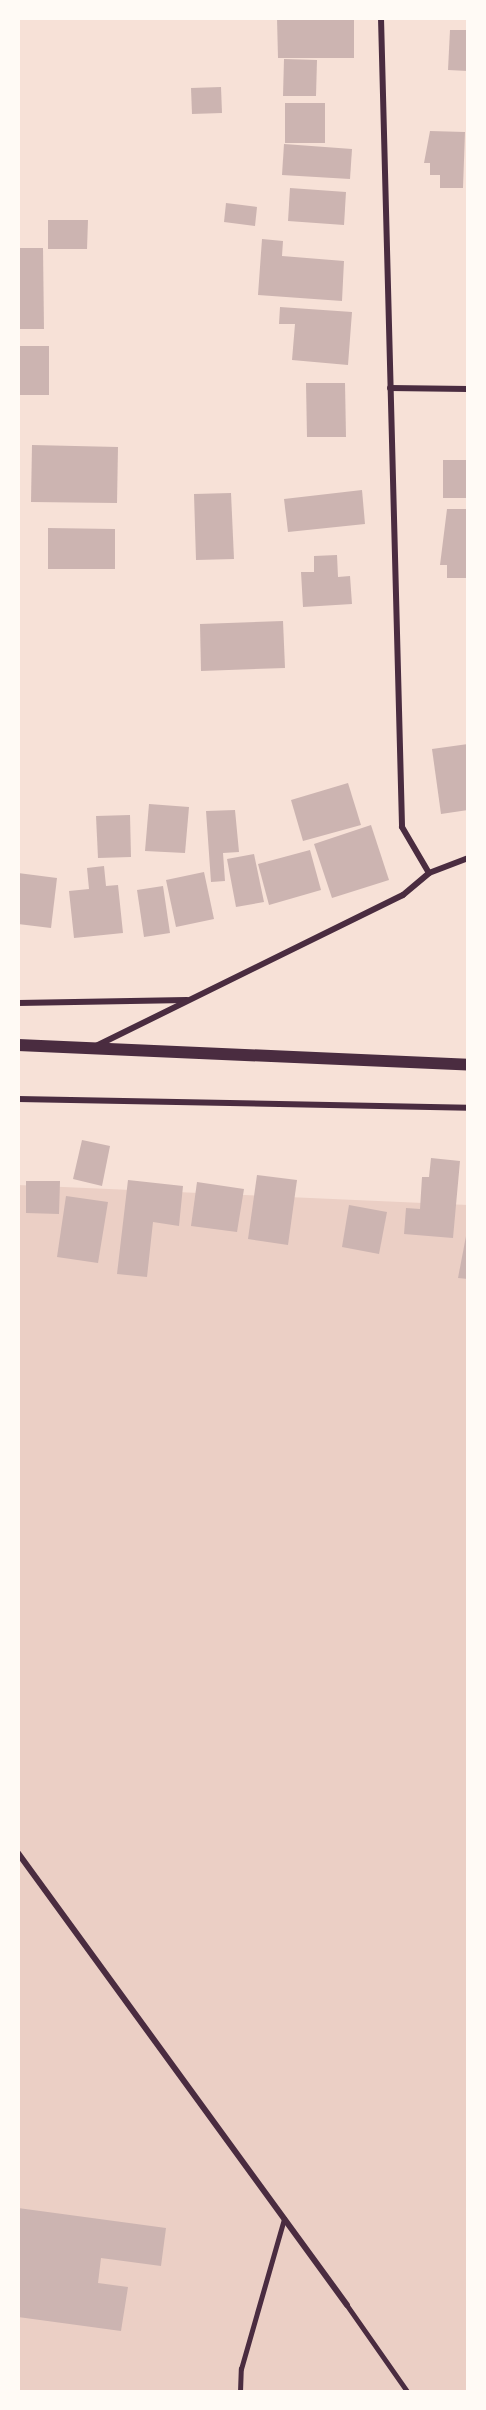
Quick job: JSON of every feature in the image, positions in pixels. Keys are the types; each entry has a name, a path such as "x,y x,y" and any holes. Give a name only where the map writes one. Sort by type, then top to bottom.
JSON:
{"main road":[{"path":"18,1045 95,1046 468,1065"}],"street":[{"path":"381,18 402,827 429,873"},
{"path":"390,388 468,389"},
{"path":"95,1046 403,895 429,873 468,858"},
{"path":"18,1004 191,1000"},
{"path":"18,1099 468,1108"},
{"path":"18,1853 285,2216 347,2305"}],"lane":[{"path":"240,2392 242,2369 285,2216"},
{"path":"347,2305 408,2392"}],"shaded area":[{"path":"18,1185 468,1205 468,2392 18,2392"}],"building":[{"path":"277,18 354,18 354,58 278,58"},
{"path":"450,30 468,30 468,71 448,70"},
{"path":"284,59 317,60 316,96 283,96"},
{"path":"221,87 222,113 192,114 191,88"},
{"path":"285,103 325,103 325,143 285,143"},
{"path":"430,131 465,132 463,188 440,188 440,175 430,175 430,163 424,163"},
{"path":"284,144 352,149 350,179 282,175"},
{"path":"290,188 346,192 344,225 288,221"},
{"path":"226,203 257,207 255,226 224,222"},
{"path":"48,220 88,220 87,249 48,249"},
{"path":"262,239 283,241 282,256 344,261 342,301 258,295"},
{"path":"18,248 43,248 44,329 18,329"},
{"path":"280,307 352,312 348,365 292,360 295,324 279,324"},
{"path":"18,346 49,346 49,395 18,395"},
{"path":"306,383 345,383 346,437 307,437"},
{"path":"32,445 118,447 117,503 31,502"},
{"path":"443,460 468,460 468,498 443,498"},
{"path":"362,490 365,524 288,532 284,499"},
{"path":"231,493 234,559 196,560 194,494"},
{"path":"447,509 468,509 468,578 447,578 447,565 440,565"},
{"path":"48,528 115,529 115,569 48,569"},
{"path":"337,555 338,577 350,576 352,604 303,607 301,572 314,572 314,556"},
{"path":"283,621 285,668 201,671 200,624"},
{"path":"468,744 468,810 441,814 432,749"},
{"path":"348,783 361,825 303,841 291,800"},
{"path":"149,804 189,807 185,853 145,851"},
{"path":"235,810 239,852 223,853 225,881 211,882 206,811"},
{"path":"130,815 131,857 98,858 96,816"},
{"path":"371,825 389,880 332,898 314,844"},
{"path":"310,850 321,890 269,905 258,864"},
{"path":"254,854 264,902 236,907 227,859"},
{"path":"104,866 106,886 118,885 123,933 74,938 69,891 89,889 87,868"},
{"path":"204,872 214,919 176,927 166,880"},
{"path":"18,873 57,878 51,928 18,924"},
{"path":"163,886 170,933 144,937 137,890"},
{"path":"82,1140 110,1146 102,1186 73,1179"},
{"path":"431,1158 460,1161 453,1238 404,1234 406,1208 420,1209 422,1177 429,1177"},
{"path":"257,1175 297,1180 288,1245 248,1239"},
{"path":"128,1180 183,1186 179,1226 153,1222 147,1277 117,1274"},
{"path":"26,1181 60,1181 59,1214 26,1213"},
{"path":"197,1182 244,1189 237,1232 191,1226"},
{"path":"66,1196 108,1202 98,1263 57,1257"},
{"path":"349,1205 387,1212 379,1254 342,1247"},
{"path":"468,1231 468,1279 458,1278"},
{"path":"18,2208 166,2228 161,2266 101,2258 98,2283 128,2287 121,2331 18,2317"}]}
